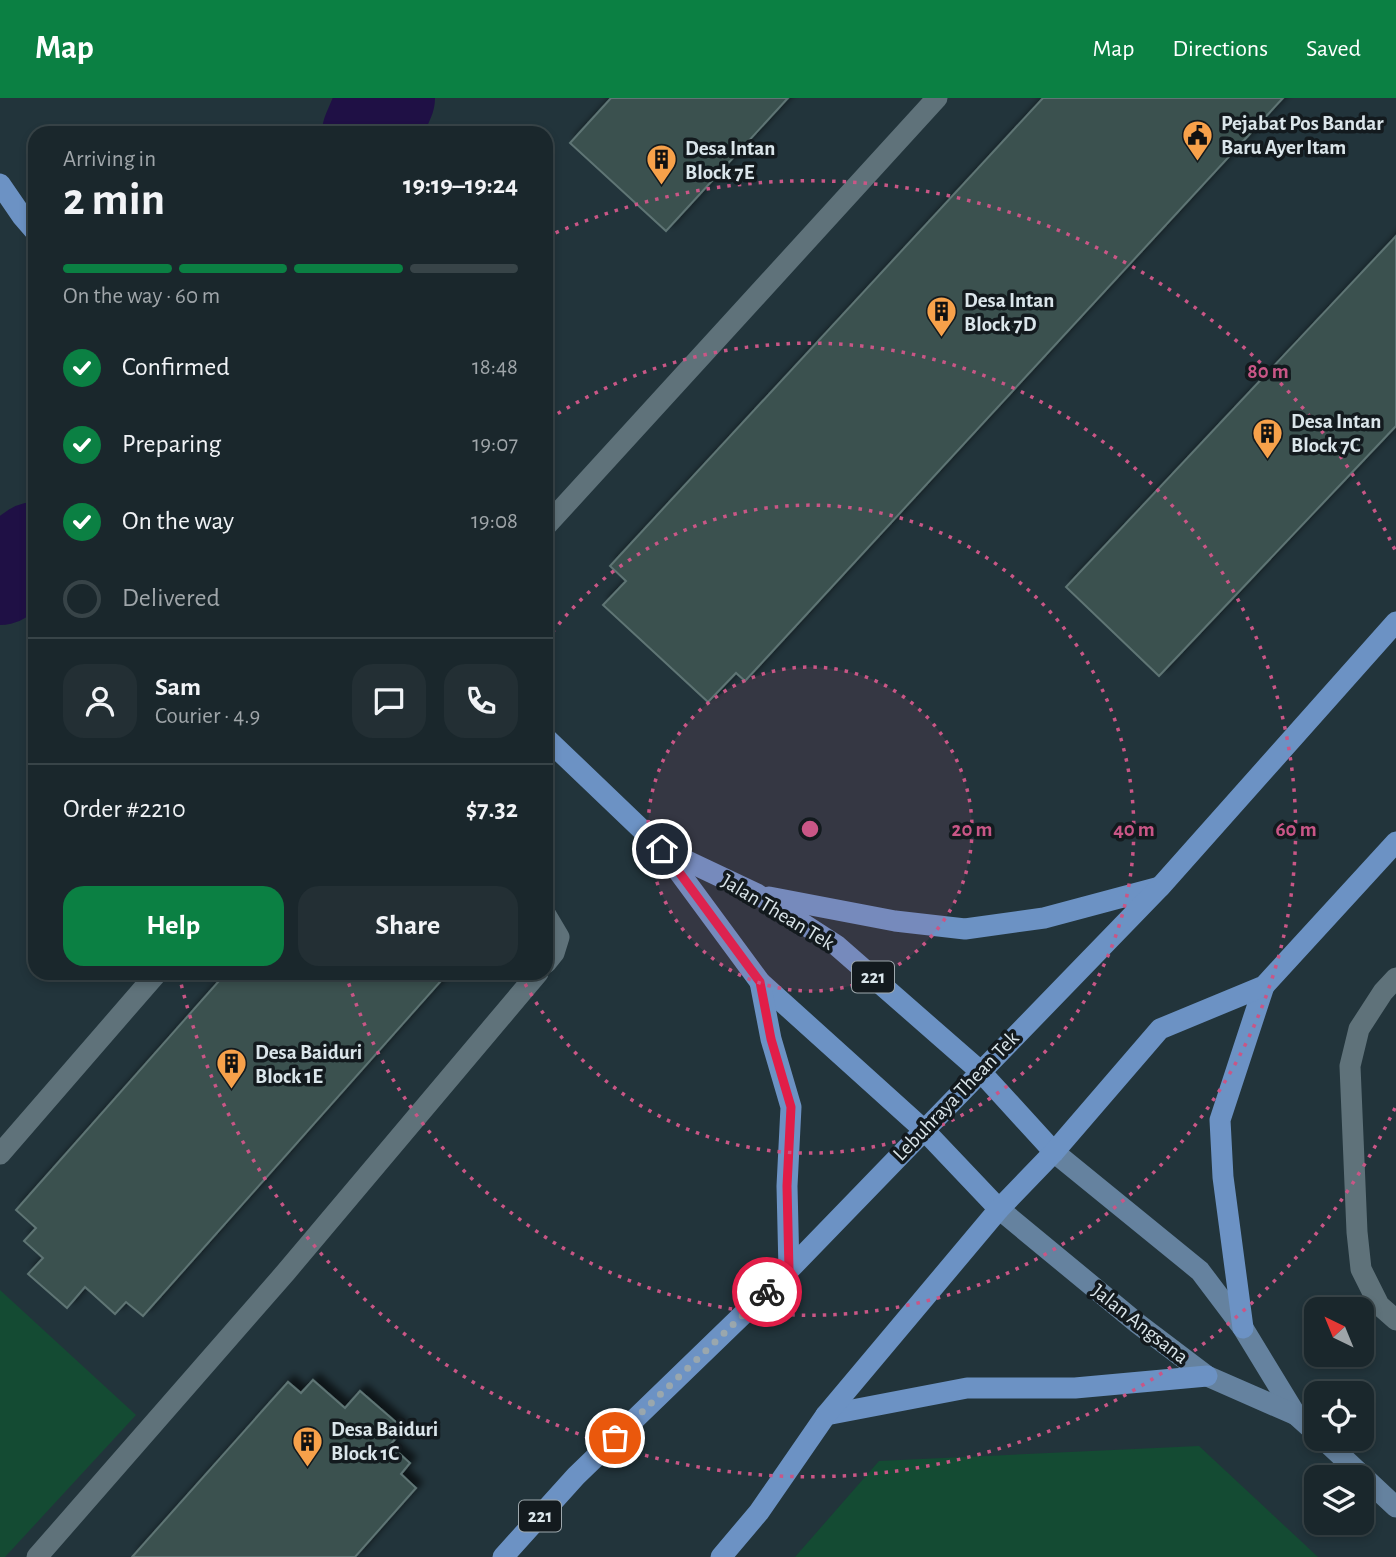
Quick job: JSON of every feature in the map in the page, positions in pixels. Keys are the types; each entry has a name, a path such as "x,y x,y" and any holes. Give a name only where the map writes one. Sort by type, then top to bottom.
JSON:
{"main road":[{"path":"0,184 28,223"},
{"name":"Lebuhraya Thean Tek","path":"503,1557 576,1476 789,1270 1161,886 1396,622"},
{"name":"Jalan Thean Tek","path":"553,745 662,849 760,982 924,1130 999,1209"},
{"path":"1242,1328 1223,1177 1220,1120 1264,986 1396,842"},
{"name":"Jalan Thean Tek","path":"662,849 757,894 836,945 980,1071 1054,1152"},
{"path":"757,894 895,921 964,929 1044,918 1161,886"},
{"path":"760,982 771,1039 791,1107 787,1186 789,1270"},
{"path":"720,1557 759,1512 827,1415 999,1209 1054,1152 1160,1029 1264,986"},
{"name":"Jalan Angsana","path":"1054,1152 1199,1271 1242,1328 1296,1415 1304,1422"},
{"name":"Jalan Angsana","path":"999,1209 1137,1323 1207,1376 1296,1415"},
{"path":"827,1415 967,1388 1075,1388 1207,1376"},
{"path":"1336,1451 1396,1507"}],"lane":[{"path":"553,518 937,98"},
{"path":"553,927 559,937 553,955"},
{"path":"1396,978 1383,992 1359,1030 1350,1066 1361,1269 1379,1305 1396,1320"},
{"path":"0,1154 151,980"},
{"path":"37,1557 277,1282 532,980"}],"green space":[{"path":"0,1290 136,1415 5,1557 0,1557"},
{"path":"1199,1446 1318,1557 795,1557 879,1461"}],"building":[{"name":"Desa Intan Block 7E","path":"611,98 788,98 666,231 570,143"},
{"name":"Desa Intan Block 7D","path":"1043,98 1283,98 745,681 736,673 708,702 603,605 626,581 610,566"},
{"name":"Desa Intan Block 7C","path":"1396,236 1396,426 1159,676 1066,587"},
{"name":"Desa Baiduri Block 1E","path":"220,980 442,980 143,1316 126,1302 115,1314 85,1287 67,1308 28,1274 43,1258 24,1241 36,1228 16,1210"},
{"name":"Desa Baiduri Block 1C","path":"313,1380 345,1408 360,1391 404,1429 390,1445 410,1463 401,1474 416,1488 355,1557 132,1557 288,1382 301,1393"}],"waterway":[{"path":"374,126 386,98"},
{"path":"0,576 28,556"}],"way so far":[{"path":"615,1438 767,1292"}],"place":[{"name":"Pejabat Pos Bandar Baru Ayer Itam","path":"1198,162"},
{"name":"Desa Intan Block 7E","path":"662,187"},
{"name":"Desa Intan Block 7D","path":"941,339"},
{"name":"Desa Intan Block 7C","path":"1268,460"},
{"name":"Desa Baiduri Block 1E","path":"232,1091"},
{"name":"Desa Baiduri Block 1C","path":"308,1468"}],"route":[{"path":"662,849 760,982 771,1039 791,1107 787,1186 789,1270 767,1292"}]}
